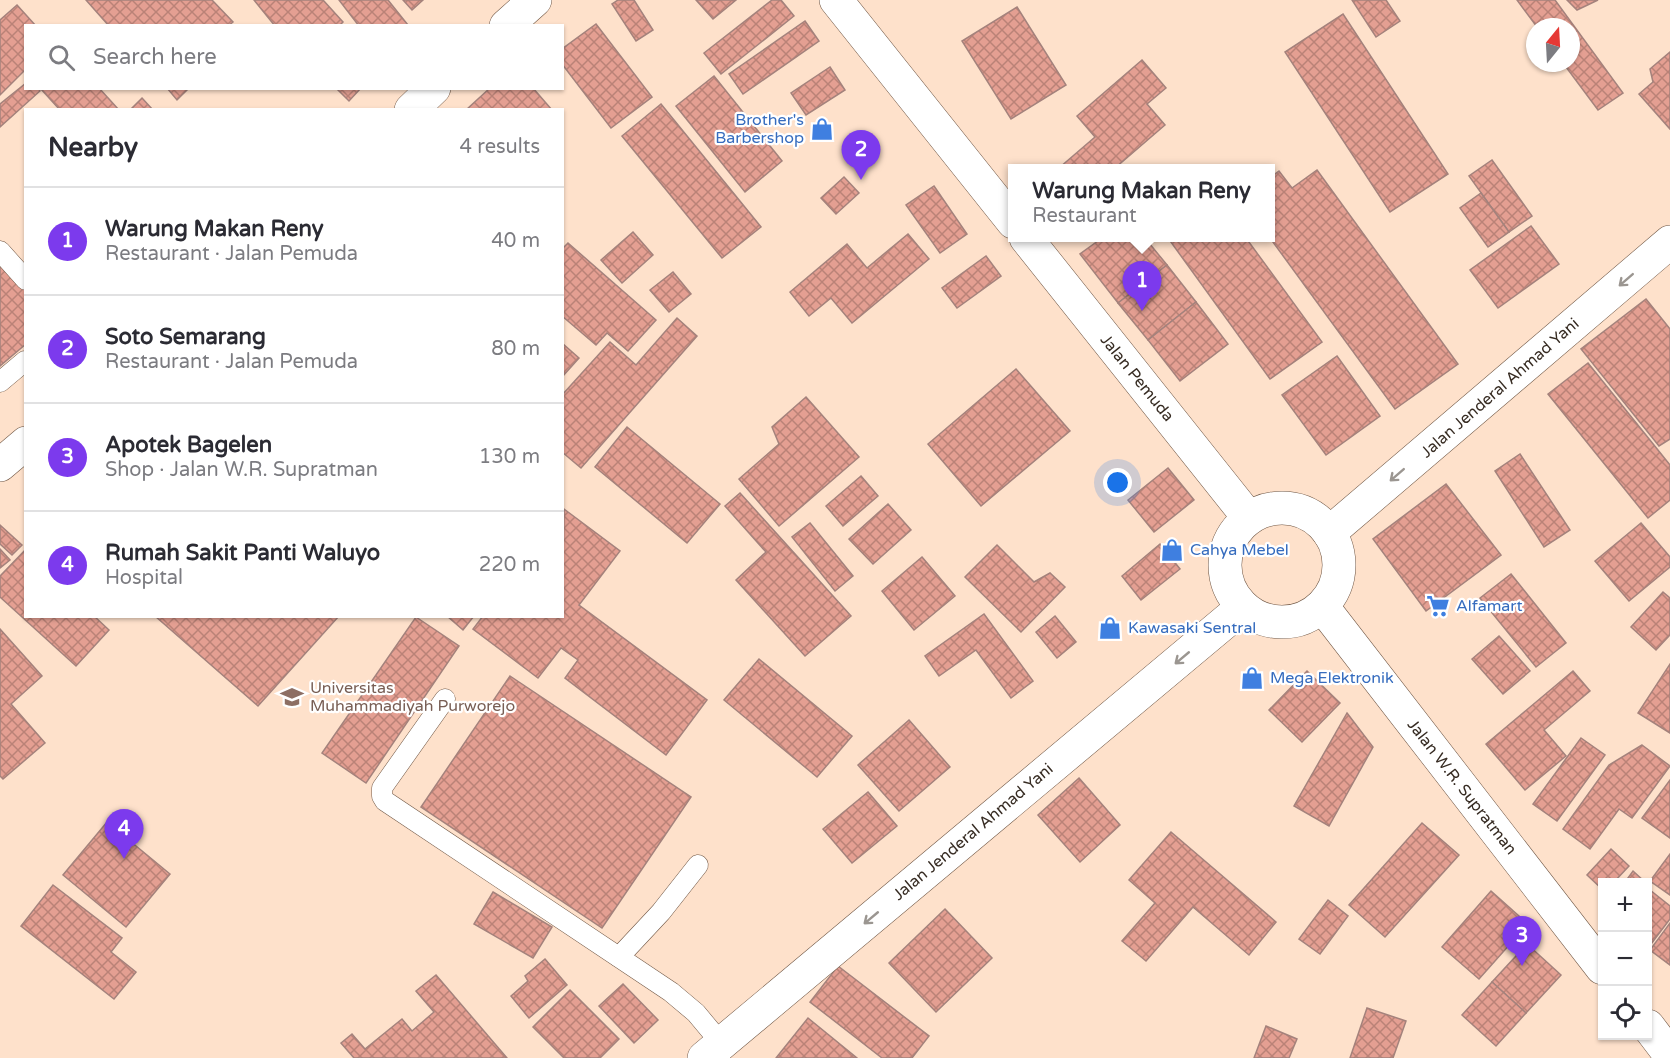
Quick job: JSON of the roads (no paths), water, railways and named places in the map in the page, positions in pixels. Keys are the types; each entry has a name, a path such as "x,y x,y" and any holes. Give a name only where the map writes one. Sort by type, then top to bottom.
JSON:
{"main road":[{"path":"508,24 535,0"},
{"path":"836,0 1008,216"},
{"path":"413,108 433,90"},
{"name":"Jalan Pemuda","path":"1030,242 1249,518"},
{"name":"Jalan Jenderal Ahmad Yani","path":"1329,533 1670,242"},
{"path":"0,465 24,445"},
{"path":"1283,508 1301,512 1317,520 1329,533 1337,551 1339,571 1334,590 1322,606 1292,621 1274,622 1258,617 1243,607 1233,594 1226,578 1224,561 1228,544 1249,518 1265,510 1283,508"},
{"name":"Jalan W.R. Supratman","path":"1322,606 1598,963"},
{"name":"Jalan Jenderal Ahmad Yani","path":"712,1050 1243,607"},
{"path":"1652,1032 1670,1055"}],"lane":[{"path":"0,251 24,278"},
{"path":"0,381 24,362"},
{"path":"445,699 382,788 385,801 671,992 696,1013 712,1050"},
{"path":"619,957 661,912 698,865"}],"place":[{"name":"Brother's Barbershop","path":"822,129"},
{"name":"Soto Semarang","path":"861,180"},
{"name":"Warung Makan Reny","path":"1142,311"},
{"name":"Cahya Mebel","path":"1172,550"},
{"name":"Alfamart","path":"1438,606"},
{"name":"Kawasaki Sentral","path":"1110,628"},
{"name":"Mega Elektronik","path":"1252,678"},
{"name":"Universitas Muhammadiyah Purworejo","path":"292,697"},
{"name":"Rumah Sakit Panti Waluyo","path":"124,859"},
{"name":"Apotek Bagelen","path":"1522,966"}]}
